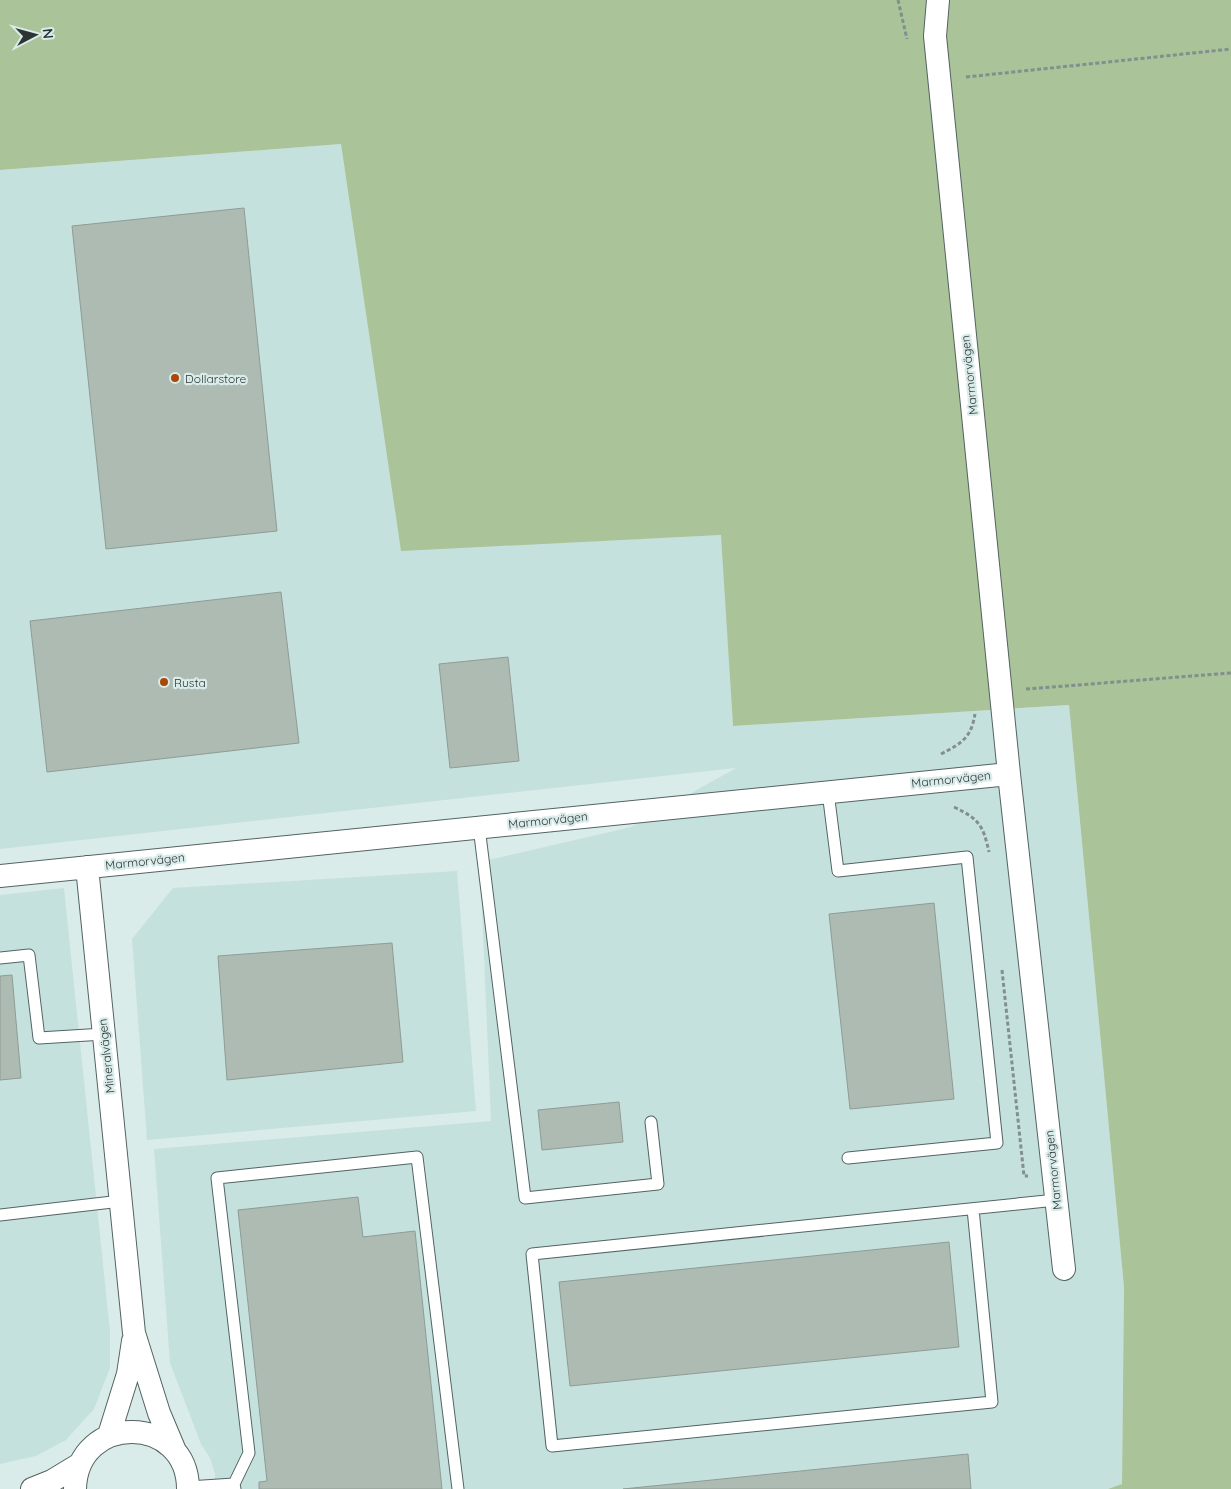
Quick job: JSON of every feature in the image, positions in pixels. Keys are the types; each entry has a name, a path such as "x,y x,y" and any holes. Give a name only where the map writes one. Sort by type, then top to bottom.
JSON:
{"street":[{"name":"Marmorvägen","path":"921,0 935,36"},
{"name":"Marmorvägen","path":"938,0 935,36 1009,774 1064,1269"},
{"name":"Marmorvägen","path":"87,867 1009,774"},
{"path":"0,876 87,867"},
{"name":"Mineralvägen","path":"87,867 134,1333 159,1413 186,1474 188,1488"},
{"name":"Mineralvägen","path":"109,1435 128,1374 134,1333"},
{"path":"75,1489 75,1478 87,1452 109,1435 137,1431 164,1441 175,1451"},
{"path":"32,1489 52,1481 80,1464"}],"lane":[{"path":"828,792 838,871 967,857 997,1143 848,1158"},
{"path":"479,827 525,1198 658,1184 651,1122"},
{"path":"0,958 30,955 39,1038 104,1034"},
{"path":"188,1488 234,1487 249,1453 216,1178 417,1157 458,1489"},
{"path":"973,1208 992,1402 552,1446 532,1254 973,1208 1056,1200"},
{"path":"0,1215 121,1201"}],"path":[{"path":"898,0 908,48"},
{"path":"940,80 1231,49"},
{"path":"1001,691 1231,672"},
{"path":"976,712 972,729 965,739 939,754 945,804 976,819 984,830 990,858"},
{"path":"1001,964 1024,1176 1054,1174"}],"shaded area":[{"path":"341,144 401,550 722,535 733,726 1069,705 1124,1287 1122,1484 1108,1489 215,1489 215,1474 210,1458 201,1444 170,1363 154,1149 491,1121 480,862 631,827 736,768 0,849 0,170"},
{"path":"457,871 476,1111 147,1140 132,939 173,888"},
{"path":"64,888 110,1331 110,1368 94,1409 66,1440 36,1456 0,1464 0,895"}],"green space":[{"path":"0,0 1231,0 1231,1489 1108,1489 1122,1484 1124,1287 1069,705 733,726 721,535 401,551 341,144 0,170"}],"building":[{"name":"Dollarstore","path":"244,208 277,531 106,549 72,226"},
{"name":"Rusta","path":"281,592 299,743 47,772 30,621"},
{"path":"508,657 519,761 450,768 439,664"},
{"path":"934,903 954,1099 850,1109 829,914"},
{"path":"392,943 403,1062 227,1080 218,956"},
{"path":"12,975 21,1078 0,1080 0,976"},
{"path":"619,1102 623,1142 542,1150 538,1110"},
{"path":"358,1197 363,1237 415,1231 442,1489 259,1489 259,1482 267,1481 238,1210"},
{"path":"949,1242 959,1347 570,1386 559,1282"},
{"path":"968,1454 971,1489 623,1489"}],"place":[{"name":"Dollarstore","path":"175,378"},
{"name":"Rusta","path":"164,682"}]}
